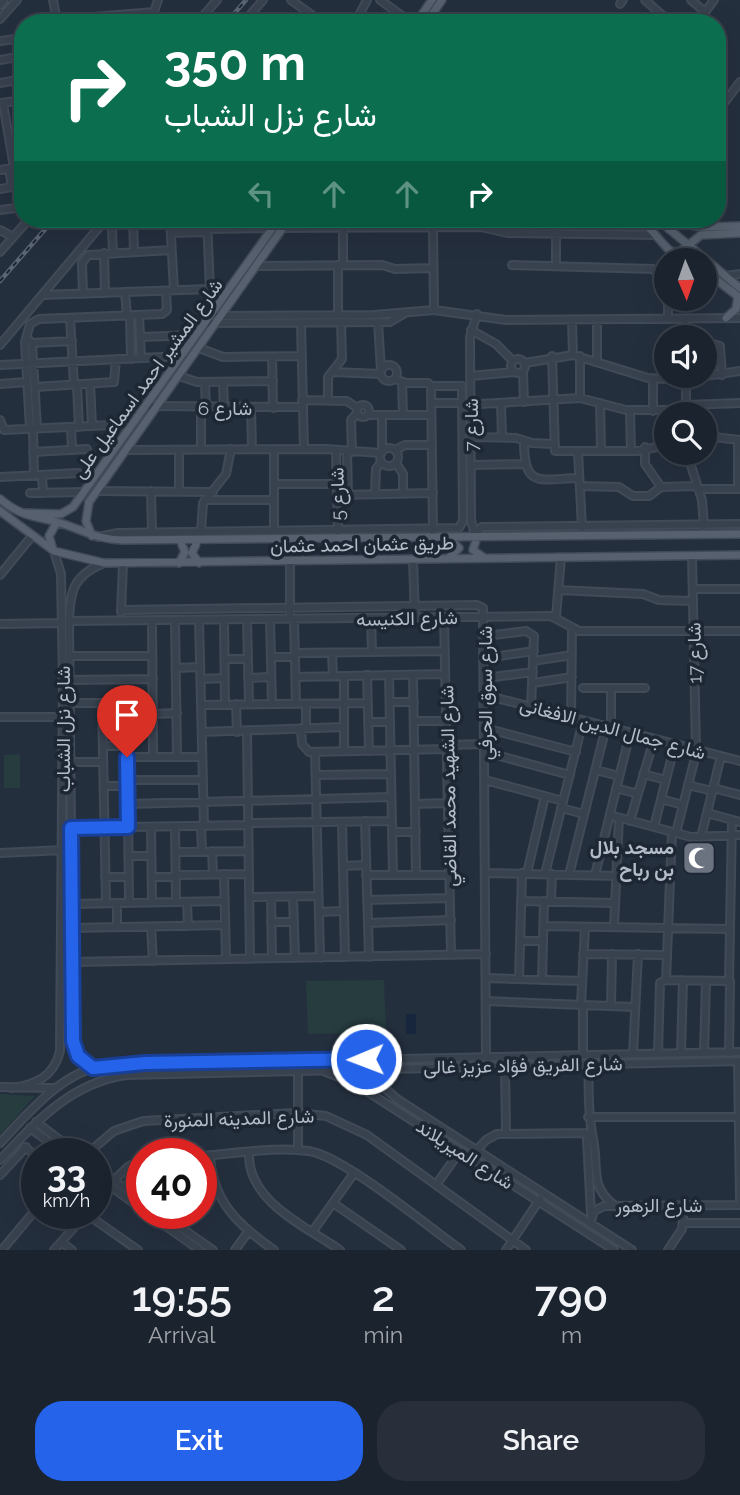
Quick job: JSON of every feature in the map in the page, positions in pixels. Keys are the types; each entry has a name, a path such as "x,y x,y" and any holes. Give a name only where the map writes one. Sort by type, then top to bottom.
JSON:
{"main road":[{"path":"421,14 432,0"},
{"name":"شارع المشير احمد اسماعيل على","path":"18,512 61,514 73,508 272,228"},
{"name":"شارع المشير احمد اسماعيل على","path":"94,537 86,525 86,511 97,491 282,228"},
{"path":"649,228 668,248"},
{"path":"668,228 726,276 739,294 736,309 726,318"},
{"path":"682,248 704,234 740,233"},
{"path":"718,280 739,294"},
{"name":"طريق عثمان احمد عثمان","path":"0,499 33,519 57,522 94,537 198,540 338,534 433,533 447,538 740,534"},
{"name":"طريق عثمان احمد عثمان","path":"1,513 54,551 104,563 740,555"},
{"path":"54,551 49,536 57,522"},
{"path":"476,537 473,550 486,558"},
{"path":"447,538 459,548 449,559"},
{"path":"179,563 185,552 180,540"},
{"path":"198,540 192,550 199,563"}],"street":[{"path":"0,5 4,0"},
{"path":"140,14 153,12 158,0"},
{"path":"205,14 217,0"},
{"path":"251,14 263,0"},
{"path":"291,0 311,14"},
{"path":"380,0 401,14"},
{"path":"645,0 661,14"},
{"path":"691,0 705,12 714,0"},
{"path":"0,19 14,1"},
{"path":"726,100 740,82"},
{"path":"0,189 12,187 10,144 3,122 2,104"},
{"path":"10,144 14,143"},
{"path":"0,170 12,168"},
{"path":"0,253 21,228"},
{"path":"0,345 98,228"},
{"path":"113,228 113,253"},
{"path":"133,228 134,252"},
{"path":"33,429 27,382 30,364 28,327 36,320 165,313 170,291 171,228"},
{"path":"171,233 272,228"},
{"path":"282,228 343,228 340,265 342,359 328,379 328,401"},
{"path":"433,228 434,310"},
{"path":"489,228 507,233 656,235"},
{"path":"556,228 556,265"},
{"path":"633,233 636,228"},
{"path":"0,230 13,237"},
{"path":"207,231 210,289"},
{"path":"82,293 83,259 91,254 172,250"},
{"path":"104,253 105,293"},
{"path":"256,265 433,268"},
{"path":"512,265 654,270"},
{"path":"726,276 740,274"},
{"path":"42,295 210,289 227,293"},
{"path":"125,292 131,359"},
{"path":"340,319 434,310 477,314 500,320 740,318"},
{"path":"205,323 218,320 321,319 378,322 394,321 406,312"},
{"path":"668,312 668,319"},
{"name":"شارع 7","path":"476,537 471,520 470,376 471,330 477,314"},
{"path":"139,315 141,358"},
{"path":"211,316 218,320 301,323 321,319"},
{"path":"71,318 75,385 72,450"},
{"path":"685,319 685,325"},
{"path":"572,320 580,398"},
{"path":"597,320 597,362"},
{"path":"378,322 381,372 387,381 426,383 430,386 433,533"},
{"path":"301,323 304,449"},
{"path":"471,330 496,344 513,361 514,372"},
{"path":"140,337 197,335"},
{"path":"30,340 72,341"},
{"path":"717,345 720,346 722,375"},
{"path":"198,348 223,357 302,356"},
{"path":"431,403 501,404 580,398 630,411 653,411 653,379 576,355 552,356 525,363"},
{"path":"0,365 182,356"},
{"path":"552,356 553,443 557,452 631,451 654,446"},
{"path":"272,357 273,408"},
{"path":"35,387 116,381 116,359"},
{"path":"513,361 520,359 525,363"},
{"path":"524,402 525,363"},
{"path":"30,364 35,387 33,452 43,493"},
{"path":"381,372 386,365 393,366 397,372 403,415"},
{"path":"717,375 740,371"},
{"path":"332,372 381,372"},
{"path":"470,376 523,372"},
{"path":"179,376 205,382 273,381"},
{"path":"0,383 27,382"},
{"path":"201,450 205,382"},
{"path":"223,382 224,408"},
{"path":"90,384 92,426"},
{"name":"شارع 7","path":"430,386 462,386 463,521 461,527 433,533"},
{"path":"302,404 347,401 362,417 431,415"},
{"path":"600,403 601,451"},
{"path":"717,406 740,403"},
{"name":"شارع 6","path":"148,406 273,408 302,404"},
{"path":"501,404 502,437"},
{"path":"348,495 351,421 357,411 366,406 368,415"},
{"path":"251,408 252,449"},
{"path":"630,411 631,451"},
{"path":"375,494 376,469 381,462 382,452 382,415"},
{"path":"0,420 4,430 135,424"},
{"path":"462,422 471,422"},
{"path":"471,437 502,437 553,443"},
{"path":"580,486 619,486 633,496 649,496 661,487 739,489 739,440 717,437"},
{"path":"524,441 524,464 534,478 579,478"},
{"path":"126,450 304,449 382,452 405,445 432,445"},
{"path":"645,447 645,464 661,487"},
{"path":"33,452 87,449"},
{"path":"201,531 205,500 228,470 231,449"},
{"path":"274,449 274,531"},
{"path":"179,450 179,491"},
{"name":"شارع 5","path":"336,450 338,534"},
{"path":"395,450 398,456 396,463 403,474 403,494"},
{"path":"578,452 583,536"},
{"path":"381,462 387,466 396,463"},
{"path":"471,465 524,464"},
{"path":"691,465 704,506 704,535"},
{"path":"0,477 78,473"},
{"path":"274,484 337,484"},
{"path":"97,491 213,492"},
{"path":"151,491 152,532"},
{"path":"30,493 84,492"},
{"path":"337,495 433,493"},
{"path":"205,500 274,500"},
{"path":"1,513 8,505"},
{"path":"476,537 482,527 740,524"},
{"path":"94,537 118,533 201,531 338,534"},
{"path":"0,575 32,536"},
{"name":"شارع نزل الشباب","path":"11,1088 40,1081 57,1062 61,1046 63,850 66,783 70,762 69,656 61,569 54,551"},
{"name":"شارع 17","path":"658,1054 660,983 666,980 674,833 697,750 692,556"},
{"path":"561,557 556,617 572,628 582,631 740,631"},
{"path":"413,559 415,618"},
{"path":"289,561 296,704"},
{"name":"شارع نزل الشباب","path":"93,1068 82,1060 74,1046 71,828 63,717 66,622 70,594 74,584 86,571 104,563"},
{"path":"121,621 123,564"},
{"path":"693,589 740,589"},
{"path":"558,590 643,594 659,600 693,601"},
{"name":"شارع سوق الحرفي","path":"121,610 414,606 479,606 484,610 486,1056"},
{"name":"شارع الشهيد محمد القاضي","path":"444,617 451,955"},
{"name":"شارع الكنيسه","path":"0,624 556,617"},
{"path":"371,618 372,652"},
{"path":"200,620 202,851"},
{"path":"224,620 225,705"},
{"path":"247,620 249,704"},
{"path":"270,620 272,704"},
{"path":"152,621 153,757"},
{"path":"175,621 177,757"},
{"path":"571,718 572,628"},
{"path":"485,636 529,631 534,639 531,707"},
{"path":"271,657 445,651"},
{"path":"485,658 534,651"},
{"path":"332,653 333,676"},
{"path":"533,661 572,655"},
{"path":"69,656 152,656"},
{"path":"225,659 248,659"},
{"path":"176,668 200,667"},
{"path":"485,678 533,672"},
{"path":"295,677 445,674"},
{"path":"389,675 393,875"},
{"path":"413,675 416,875"},
{"path":"344,676 344,751"},
{"path":"367,676 369,751"},
{"path":"248,678 271,677"},
{"path":"533,683 572,677"},
{"path":"201,679 225,678"},
{"path":"69,680 152,679"},
{"path":"583,688 645,688"},
{"path":"569,875 609,727 611,688"},
{"name":"شارع جمال الدين الافغانى","path":"485,695 740,761"},
{"path":"390,702 414,702"},
{"path":"69,703 153,703"},
{"path":"102,703 106,903"},
{"path":"127,703 129,903"},
{"path":"201,705 368,703"},
{"path":"236,704 237,732"},
{"path":"306,704 303,748 315,752 485,748 570,775"},
{"path":"153,713 177,713"},
{"path":"0,718 63,717"},
{"path":"414,722 446,721"},
{"path":"542,980 548,874 583,721"},
{"path":"368,722 390,722"},
{"path":"202,732 286,732 303,727 344,727"},
{"path":"485,728 576,752"},
{"path":"247,732 250,959"},
{"path":"595,875 630,733"},
{"path":"630,821 654,739"},
{"path":"654,827 675,744"},
{"path":"103,746 127,746"},
{"path":"315,752 320,958"},
{"path":"701,837 721,756"},
{"path":"127,757 202,757"},
{"path":"70,762 103,762"},
{"path":"596,770 619,776"},
{"path":"316,775 391,774"},
{"path":"643,774 666,780"},
{"path":"104,786 203,780"},
{"path":"485,780 545,796 584,814"},
{"path":"688,785 740,795"},
{"path":"616,788 638,794"},
{"path":"519,979 524,873 545,796"},
{"path":"128,804 391,797"},
{"path":"661,799 683,805"},
{"path":"415,804 448,803"},
{"path":"707,813 740,822"},
{"path":"610,815 674,833 701,837 740,835"},
{"path":"614,927 619,818"},
{"path":"729,1052 732,820"},
{"path":"365,821 369,957"},
{"path":"71,828 392,821"},
{"path":"342,822 345,957"},
{"path":"151,827 152,902"},
{"path":"175,827 176,902"},
{"path":"392,832 415,832"},
{"path":"0,853 63,850"},
{"path":"212,851 213,874"},
{"path":"175,852 248,851"},
{"path":"128,856 151,856"},
{"path":"732,864 740,864"},
{"path":"343,866 366,865"},
{"path":"485,873 617,876"},
{"path":"224,874 226,959"},
{"path":"152,877 249,874"},
{"path":"366,875 450,876"},
{"path":"105,877 128,877"},
{"path":"731,888 740,889"},
{"path":"249,897 318,896"},
{"path":"271,897 272,958"},
{"path":"293,897 295,958"},
{"path":"367,900 450,898"},
{"path":"71,904 225,901"},
{"path":"521,901 615,903"},
{"path":"187,902 188,926"},
{"path":"117,903 117,927"},
{"path":"319,912 344,911"},
{"path":"730,913 740,914"},
{"path":"368,923 451,920"},
{"path":"271,922 294,922"},
{"path":"71,928 225,925"},
{"path":"151,926 153,961"},
{"path":"544,926 730,929"},
{"path":"583,1055 584,927"},
{"path":"520,941 543,942"},
{"path":"72,962 486,954"},
{"path":"583,954 666,955"},
{"path":"611,1006 612,954"},
{"path":"633,1054 638,954"},
{"path":"486,978 582,981"},
{"path":"666,980 740,978"},
{"path":"61,980 72,980"},
{"path":"683,980 684,1053 688,1062"},
{"path":"704,1053 706,981"},
{"path":"486,1001 634,1007"},
{"name":"شارع الفريق فؤاد عزيز غالى","path":"0,1143 36,1104 93,1068 179,1062 740,1052"},
{"path":"533,1073 537,1059 534,1055"},
{"path":"551,1055 551,1063"},
{"path":"416,1070 420,1058"},
{"path":"437,1058 437,1067"},
{"path":"739,1061 740,1203"},
{"name":"شارع الفريق فؤاد عزيز غالى","path":"1,1167 17,1141 56,1104 81,1089 108,1078 177,1072 416,1070 505,1064 739,1061"},
{"path":"177,1072 175,1066 179,1062"},
{"path":"145,1063 148,1068 145,1073"},
{"path":"589,1063 590,1133 587,1139 593,1182 591,1216"},
{"path":"505,1064 506,1133"},
{"path":"298,1069 298,1150"},
{"name":"شارع الميريلاند","path":"311,1069 345,1078 614,1250"},
{"name":"شارع الميريلاند","path":"383,1069 378,1078 380,1086 397,1099 632,1250"},
{"path":"0,1087 60,1087"},
{"path":"391,1107 397,1099"},
{"name":"شارع المدينه المنورة","path":"106,1138 114,1131 143,1121 297,1113 326,1116 354,1127 526,1250"},
{"path":"588,1117 739,1117"},
{"path":"36,1122 57,1138"},
{"path":"30,1128 44,1138"},
{"path":"476,1151 491,1137 506,1133 590,1133"},
{"path":"17,1141 21,1144"},
{"path":"217,1155 298,1150 327,1157 354,1173 461,1250"},
{"path":"1,1167 21,1151"},
{"path":"436,1185 460,1151"},
{"path":"248,1153 253,1178 262,1194 340,1250"},
{"path":"126,1169 114,1180 126,1189"},
{"path":"313,1231 354,1173"},
{"path":"593,1182 605,1202"},
{"path":"217,1192 230,1214 248,1232 274,1250"},
{"path":"506,1250 543,1194"},
{"name":"شارع الزهور","path":"590,1224 591,1216 605,1202 615,1205 740,1203"},
{"path":"333,1203 401,1250"},
{"path":"668,1250 683,1223 684,1205"},
{"path":"683,1223 740,1223"},
{"path":"4,1248 21,1228"},
{"path":"54,1250 72,1229"},
{"path":"108,1229 138,1250"},
{"path":"170,1229 200,1250"},
{"path":"183,1229 213,1250"},
{"path":"235,1250 248,1232"},
{"path":"61,1242 72,1250"}],"green space":[{"path":"20,754 20,788 4,788 4,755"},
{"path":"384,980 386,1033 308,1034 306,981"},
{"path":"0,1094 35,1096 0,1135"}],"water":[{"path":"406,1014 416,1014 416,1034 406,1034"}],"railway":[{"path":"234,14 246,0"},
{"path":"0,281 46,228"}],"place":[{"name":"مسجد بلال بن رباح","path":"699,858"}],"route":[{"path":"127,757 128,827 71,828 73,1041 78,1056 93,1068 145,1063 366,1059"}]}
